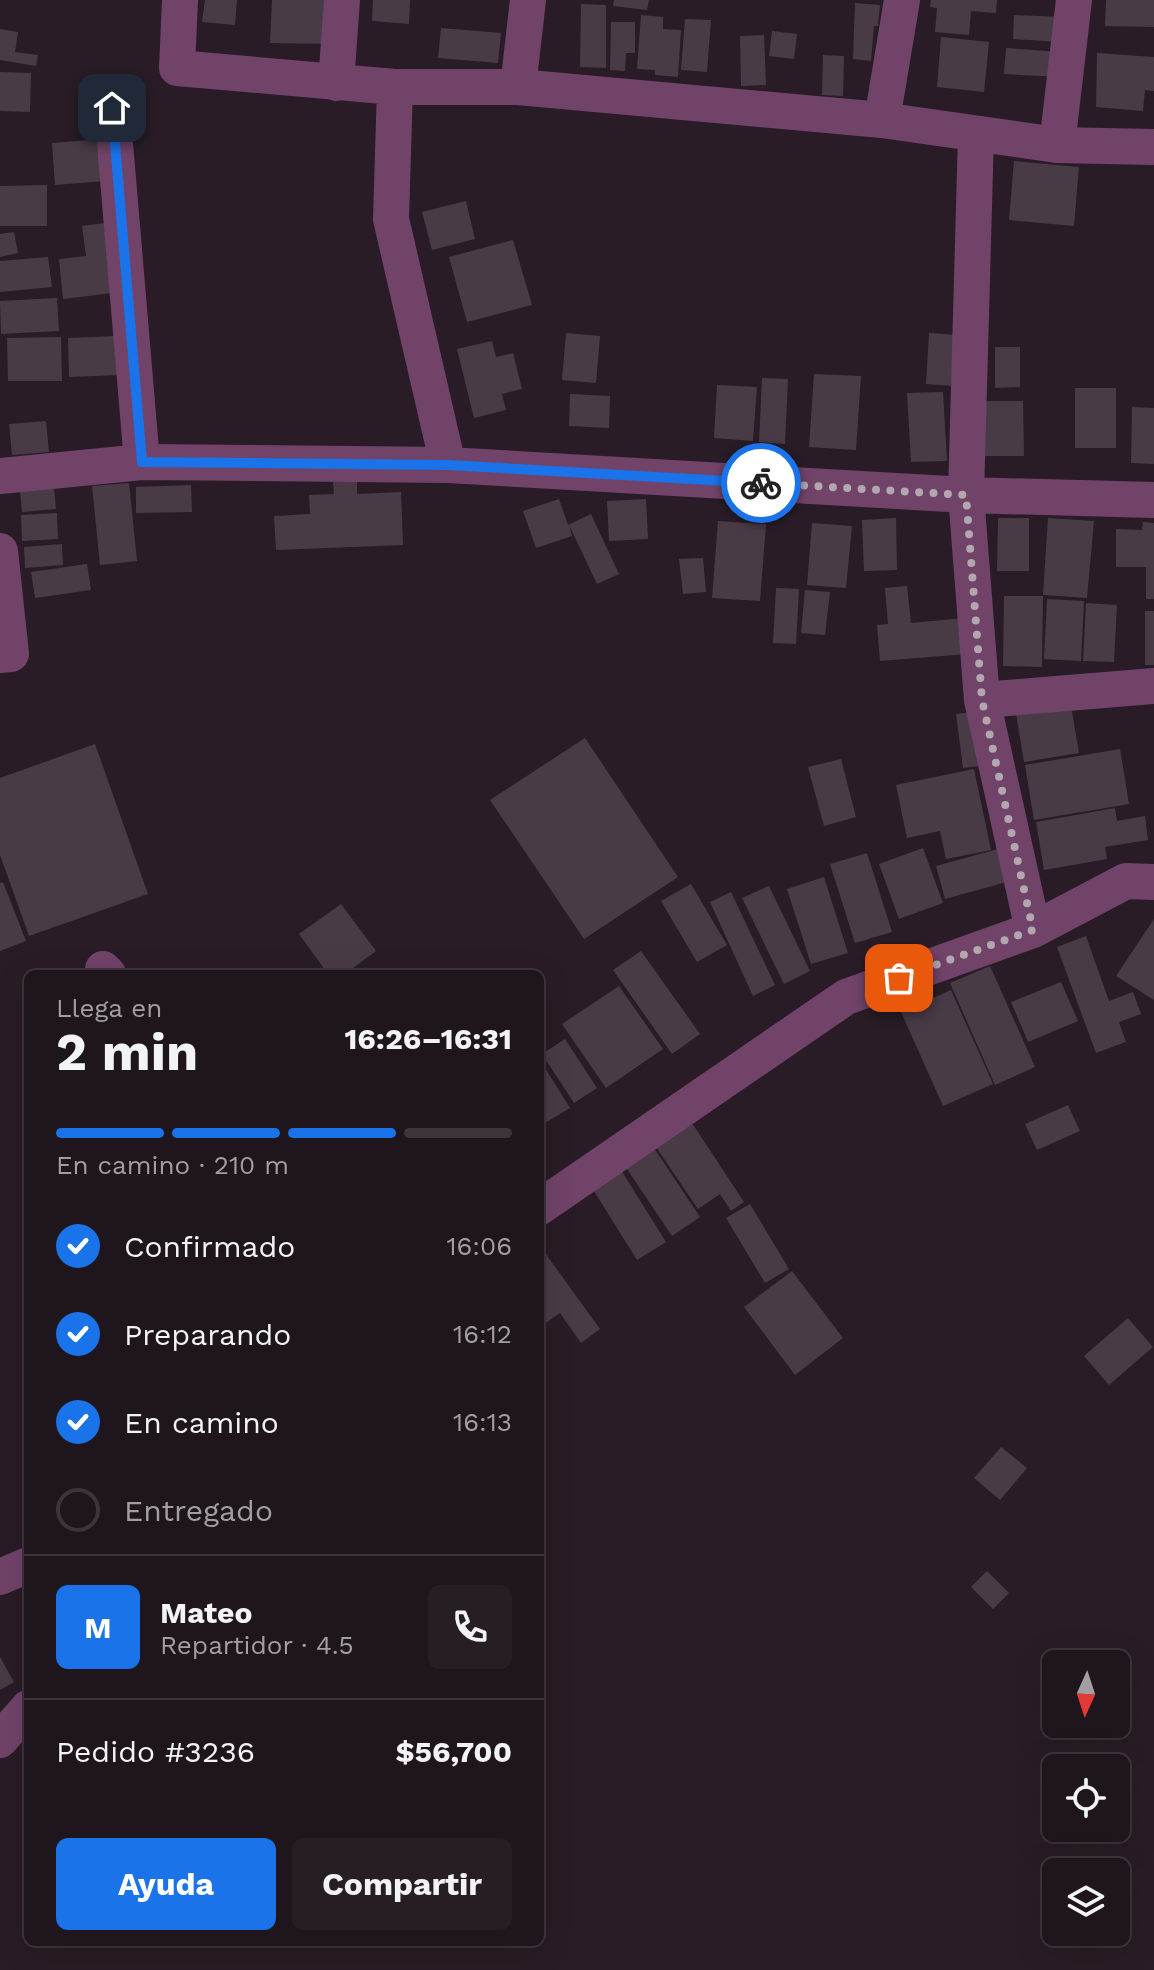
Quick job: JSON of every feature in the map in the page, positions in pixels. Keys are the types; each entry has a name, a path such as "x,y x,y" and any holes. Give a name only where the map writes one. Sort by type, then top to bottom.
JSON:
{"street":[{"path":"180,0 177,68 395,87 518,87 882,120 1057,145 1154,147"},
{"path":"336,83 342,0"},
{"path":"518,87 528,0"},
{"path":"882,120 902,0"},
{"path":"1057,145 1074,0"},
{"path":"395,87 391,219 448,465"},
{"path":"112,108 142,462"},
{"path":"976,134 966,495 982,700 1033,930"},
{"path":"0,476 142,462 448,465 966,495 1154,500"},
{"path":"0,551 11,654 0,655"},
{"path":"982,700 1154,686"},
{"path":"544,1204 846,997 1033,930 1126,881 1154,882"},
{"path":"0,1577 24,1567"},
{"path":"0,1740 24,1713"}],"building":[{"path":"205,0 237,0 235,25 202,22"},
{"path":"272,0 327,0 332,44 270,43"},
{"path":"373,0 410,0 409,24 372,21"},
{"path":"614,0 649,0 647,10 613,6"},
{"path":"931,0 997,0 996,13 971,11 969,35 935,32 937,8 930,7"},
{"path":"1106,0 1154,0 1154,27 1105,26"},
{"path":"855,3 880,5 878,26 874,26 871,61 853,59"},
{"path":"581,4 606,5 606,68 580,67"},
{"path":"641,15 663,17 663,29 681,30 678,77 655,75 655,70 637,69"},
{"path":"1014,15 1062,17 1061,42 1013,39"},
{"path":"685,19 711,20 707,72 681,70"},
{"path":"611,22 635,22 635,53 626,53 625,71 610,70"},
{"path":"441,28 501,33 498,63 438,58"},
{"path":"0,29 18,32 15,52 38,55 36,66 0,60"},
{"path":"772,31 797,34 794,59 769,56"},
{"path":"764,35 766,85 741,86 740,36"},
{"path":"941,37 989,42 984,92 937,87"},
{"path":"1006,48 1062,52 1061,77 1004,74"},
{"path":"1097,53 1154,57 1154,91 1145,90 1143,111 1096,107"},
{"path":"823,55 844,56 843,96 822,95"},
{"path":"0,72 31,73 30,112 0,111"},
{"path":"102,139 105,181 55,185 52,143"},
{"path":"1014,161 1079,167 1074,226 1009,220"},
{"path":"47,185 47,226 0,226 0,186"},
{"path":"466,201 475,239 432,250 422,212"},
{"path":"113,222 121,292 63,299 59,259 86,256 82,226"},
{"path":"14,232 18,253 0,257 0,234"},
{"path":"513,240 532,305 467,322 449,257"},
{"path":"48,257 52,287 0,292 0,261"},
{"path":"57,298 59,331 1,334 0,301"},
{"path":"566,333 600,336 596,383 562,380"},
{"path":"929,333 957,335 954,386 926,384"},
{"path":"117,336 119,375 69,377 68,338"},
{"path":"61,337 62,381 8,381 7,338"},
{"path":"492,341 496,357 513,353 522,389 502,394 506,410 474,418 457,349"},
{"path":"995,347 1020,347 1020,387 995,388"},
{"path":"814,374 861,376 856,450 809,447"},
{"path":"762,378 788,379 785,444 759,442"},
{"path":"717,385 757,387 753,441 714,438"},
{"path":"1075,388 1116,388 1116,448 1075,448"},
{"path":"943,392 947,461 911,462 907,393"},
{"path":"570,394 610,396 609,428 569,426"},
{"path":"979,401 1023,401 1024,456 980,456"},
{"path":"1132,407 1154,408 1154,464 1131,463"},
{"path":"46,421 49,452 12,455 9,424"},
{"path":"357,481 357,494 401,492 403,545 276,550 274,516 310,514 309,495 334,494 333,482"},
{"path":"129,483 137,561 100,565 92,486"},
{"path":"191,485 192,512 136,513 136,487"},
{"path":"54,488 56,509 22,512 20,491"},
{"path":"559,499 568,525 591,514 619,574 597,584 569,525 572,536 536,548 523,511"},
{"path":"646,499 648,539 609,541 607,501"},
{"path":"57,513 58,539 22,541 21,515"},
{"path":"896,518 897,570 864,571 862,520"},
{"path":"998,518 1029,518 1029,571 997,571"},
{"path":"1048,518 1094,521 1087,598 1043,595"},
{"path":"718,521 766,524 760,601 712,598"},
{"path":"1143,522 1154,523 1154,599 1146,599 1146,567 1116,567 1116,529 1142,530"},
{"path":"812,523 852,526 846,588 807,585"},
{"path":"62,544 63,565 25,568 24,547"},
{"path":"703,558 706,592 683,594 679,559"},
{"path":"87,564 91,590 35,598 31,572"},
{"path":"907,586 911,623 964,618 967,654 880,661 877,625 888,624 885,588"},
{"path":"776,588 799,589 796,644 773,643"},
{"path":"805,590 830,592 825,635 801,633"},
{"path":"1004,596 1043,596 1042,667 1003,666"},
{"path":"1047,599 1084,601 1081,661 1044,659"},
{"path":"1086,603 1117,605 1114,662 1083,661"},
{"path":"1145,611 1154,611 1154,665 1145,665"},
{"path":"1070,699 1079,753 1024,762 1015,708"},
{"path":"981,711 988,765 963,768 956,714"},
{"path":"585,738 678,877 584,939 490,800"},
{"path":"95,744 148,894 29,936 0,855 0,778"},
{"path":"1120,749 1129,804 1034,820 1025,765"},
{"path":"841,759 856,817 824,826 808,767"},
{"path":"974,769 991,850 946,859 940,831 907,838 896,785"},
{"path":"1115,808 1117,821 1145,816 1148,840 1105,847 1107,859 1044,870 1036,822"},
{"path":"1005,847 1014,880 945,899 936,866"},
{"path":"923,848 943,903 899,919 879,864"},
{"path":"867,853 892,932 855,943 830,864"},
{"path":"824,877 848,953 811,964 787,889"},
{"path":"3,882 26,941 0,951 0,883"},
{"path":"691,884 727,945 697,962 661,901"},
{"path":"769,886 810,971 784,984 742,898"},
{"path":"731,892 775,985 753,996 710,902"},
{"path":"341,904 376,951 350,970 325,970 299,934"},
{"path":"1154,919 1154,1000 1116,976"},
{"path":"1086,936 1109,1001 1133,992 1141,1014 1119,1022 1126,1042 1096,1053 1057,947"},
{"path":"641,951 700,1034 672,1054 613,970"},
{"path":"990,966 1035,1067 995,1085 950,983"},
{"path":"1061,982 1078,1021 1028,1042 1011,1002"},
{"path":"619,986 663,1049 606,1088 562,1024"},
{"path":"951,990 993,1084 943,1106 901,1012"},
{"path":"565,1039 597,1088 574,1103 544,1053"},
{"path":"544,1066 570,1108 544,1124"},
{"path":"1068,1105 1080,1131 1037,1150 1025,1124"},
{"path":"690,1120 744,1202 731,1211 720,1194 698,1209 654,1144"},
{"path":"652,1145 700,1217 672,1236 623,1163"},
{"path":"616,1162 666,1242 637,1260 587,1180"},
{"path":"750,1204 789,1269 765,1283 726,1218"},
{"path":"544,1252 600,1329 581,1343 560,1313 544,1324"},
{"path":"792,1271 843,1338 795,1375 744,1307"},
{"path":"1128,1318 1153,1347 1109,1385 1084,1356"},
{"path":"1001,1447 1027,1468 1000,1500 974,1478"},
{"path":"987,1571 1009,1593 993,1609 971,1587"},
{"path":"0,1657 14,1682 0,1690"}],"way so far":[{"path":"761,483 966,495 982,700 1033,930 899,978"}],"route":[{"path":"112,108 142,462 448,465 761,483"}]}
